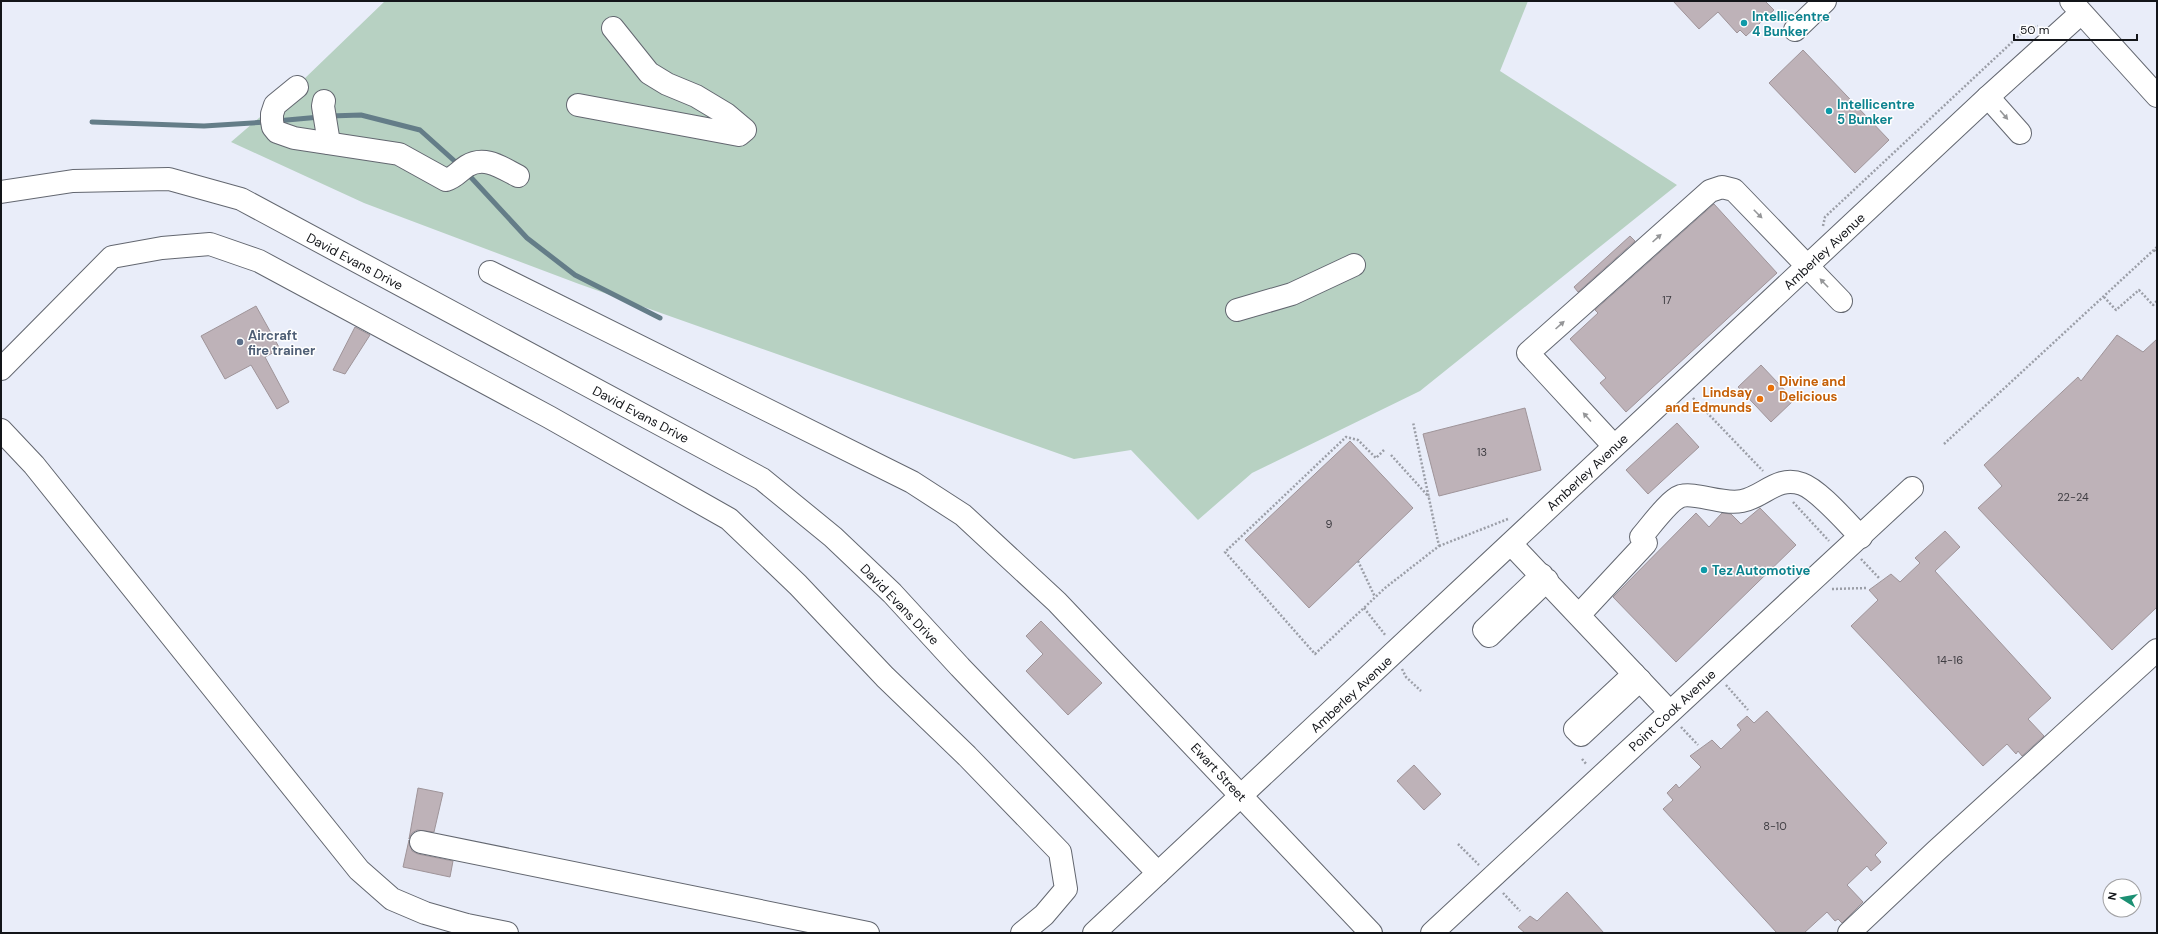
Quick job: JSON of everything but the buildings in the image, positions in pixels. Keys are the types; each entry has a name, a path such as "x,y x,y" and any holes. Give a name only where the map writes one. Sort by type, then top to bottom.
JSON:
{"street":[{"path":"1795,30 1825,1"},
{"path":"2076,7 2155,89"},
{"name":"Amberley Avenue","path":"1094,933 1988,97 2076,7"},
{"path":"578,105 740,135 745,130 726,114 696,96 667,84 649,73 613,28"},
{"path":"297,87 275,105 272,120 277,132 294,138 326,119 399,154 446,180 461,172 476,161 489,162 518,176"},
{"path":"1988,97 2020,133"},
{"name":"David Evans Drive","path":"1,192 74,181 170,179 241,199 762,479 833,537 892,593 960,667 1158,873"},
{"path":"1614,446 1528,353 1710,191 1722,187 1734,190 1841,301"},
{"path":"1,369 112,257 169,247 210,244 259,261 556,421 729,519 798,585 885,677 967,756 1060,852 1066,889 1044,915 1022,933"},
{"path":"1237,310 1292,294 1354,266"},
{"name":"Ewart Street","path":"490,272 912,482 963,514 1057,602 1371,933"},
{"path":"1,430 34,466 359,870 392,899 425,913 467,925 507,933"},
{"path":"1579,615 1646,543 1640,537 1674,501 1682,496 1691,496 1723,502 1735,502 1750,499 1780,483 1799,483 1813,490 1861,536"},
{"name":"Point Cook Avenue","path":"1432,933 1674,718 1912,488"},
{"path":"1511,544 1674,718"},
{"path":"1486,633 1544,578"},
{"path":"1849,933 1936,851 2157,650"},
{"path":"1578,732 1637,677"},
{"path":"422,842 868,933"}],"path":[{"path":"1944,444 2157,247"},
{"path":"2154,250 2157,253"},
{"path":"2104,297 2116,310 2139,290 2153,305 2157,301"},
{"path":"1384,450 1376,458 1358,440 1346,437 1225,552 1315,654 1375,597 1439,546 1413,422"},
{"path":"1391,456 1429,497"},
{"path":"1860,558 1879,578"},
{"path":"1358,561 1375,597"},
{"path":"1830,589 1867,588"},
{"path":"1725,684 1748,710"},
{"path":"1674,718 1698,745"}],"green space":[{"path":"385,1 1528,1 1500,71 1677,185 1420,391 1252,473 1198,520 1131,450 1074,459 579,284 364,203 231,142 302,81"}],"waterway":[{"path":"330,116 361,115 420,130 459,165"},
{"path":"276,121 320,117"},
{"path":"92,122 204,126 266,122"},
{"path":"466,172 527,238 575,275 660,318"}],"place":[{"name":"Intellicentre 4 Bunker","path":"1744,23"},
{"name":"Intellicentre 5 Bunker","path":"1829,111"},
{"name":"Aircraft fire trainer","path":"240,342"},
{"name":"Divine and Delicious","path":"1771,388"},
{"name":"Lindsay and Edmunds","path":"1760,399"},
{"name":"Tez Automotive","path":"1704,570"}]}
